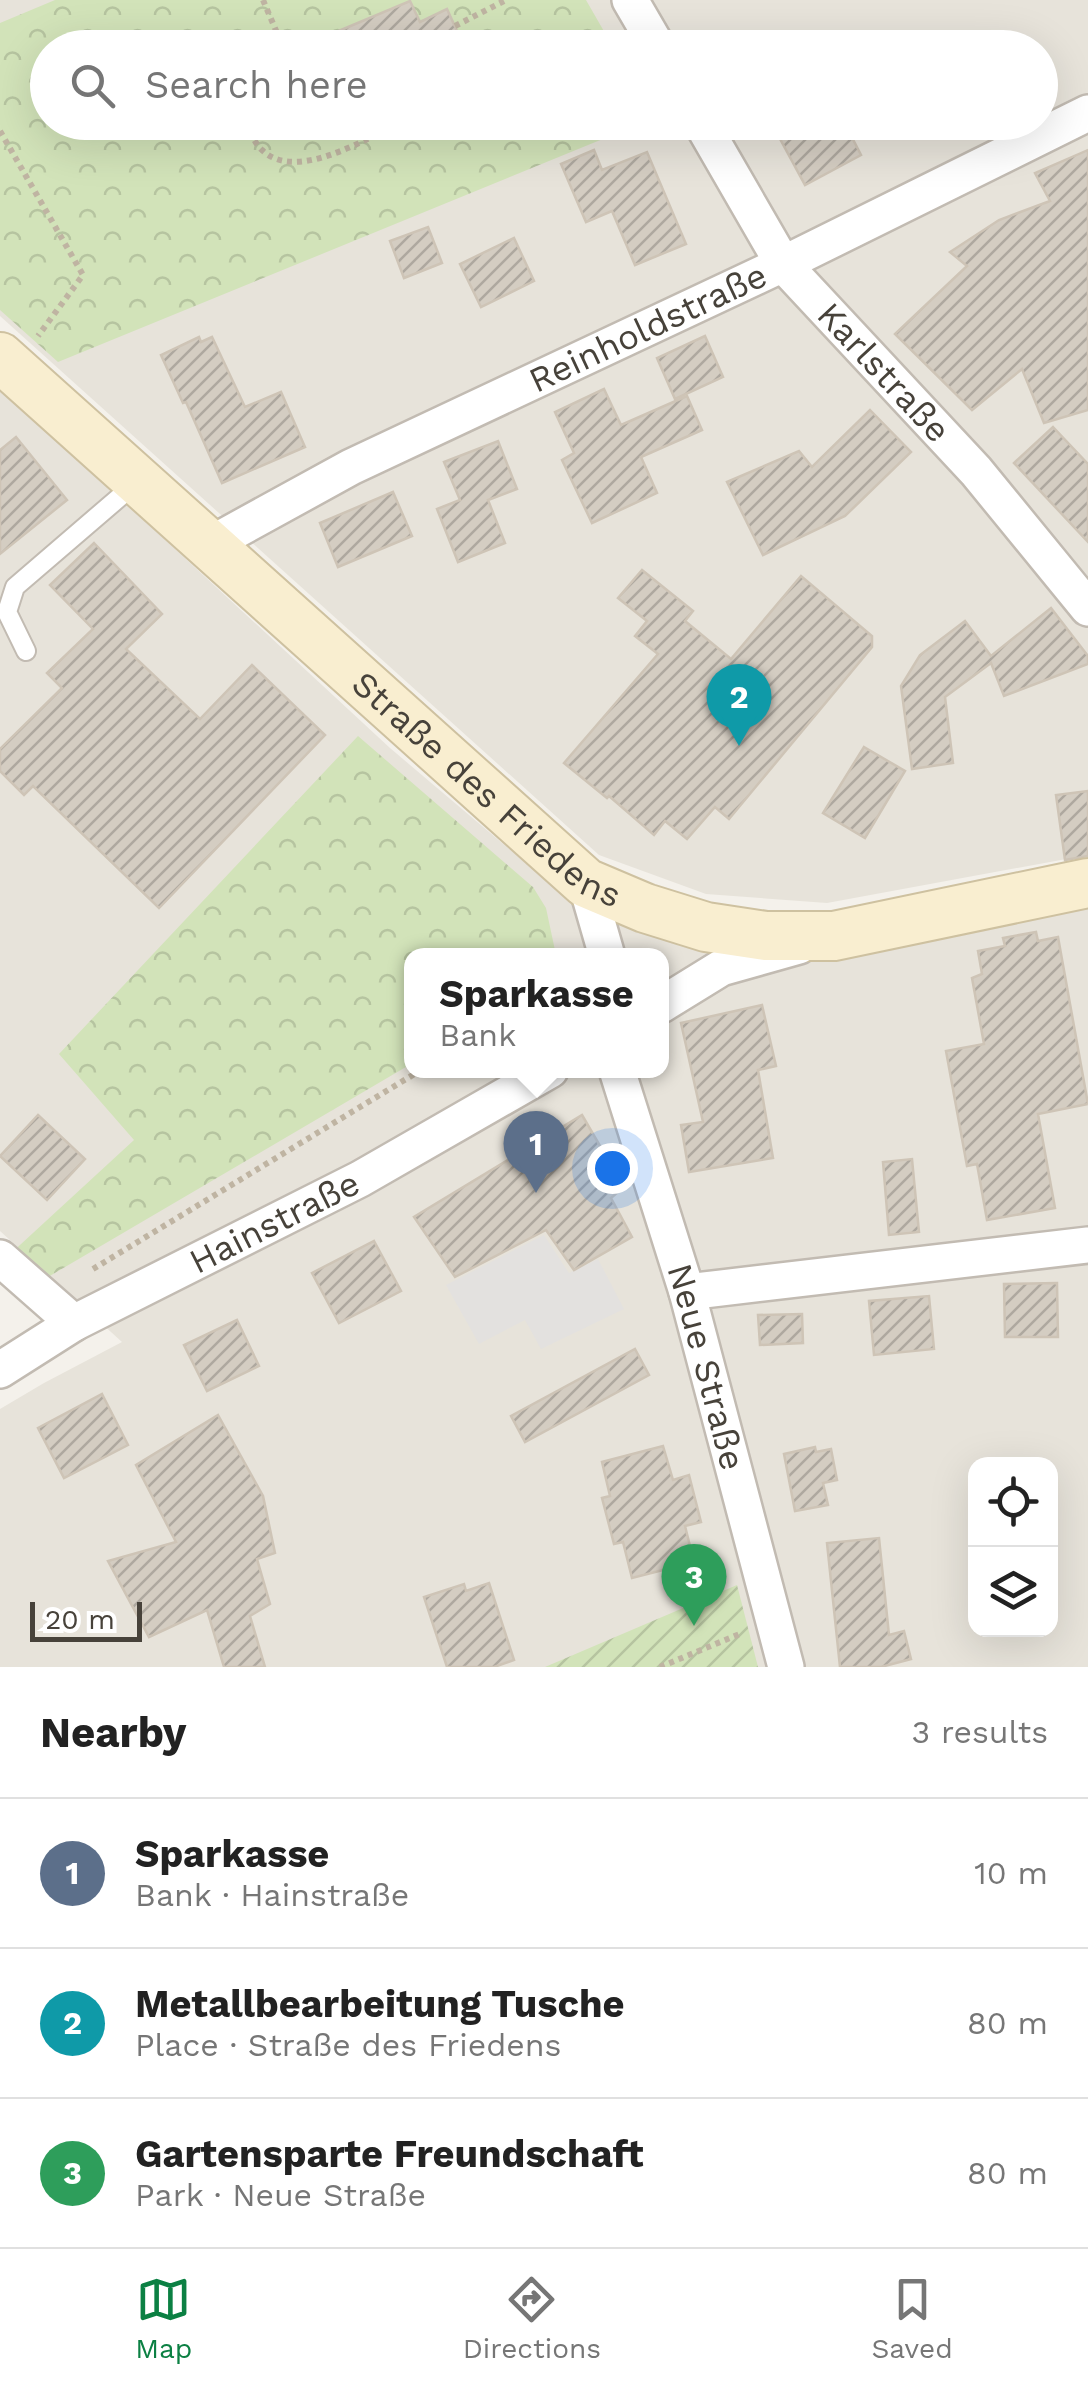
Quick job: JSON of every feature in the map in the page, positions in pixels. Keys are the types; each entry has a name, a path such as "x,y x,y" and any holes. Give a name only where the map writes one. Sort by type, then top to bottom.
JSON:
{"main road":[{"name":"Straße des Friedens","path":"7,363 586,883 645,908 706,927 766,936 834,936 1088,884"}],"street":[{"path":"630,0 648,30"},
{"name":"Reinholdstraße","path":"1058,128 1088,113"},
{"name":"Karlstraße","path":"711,140 783,264 976,471 1088,608"},
{"name":"Reinholdstraße","path":"208,545 351,467 783,264 1033,140"},
{"path":"586,883 606,948"},
{"path":"669,1000 721,968 834,936"},
{"name":"Hainstraße","path":"0,1370 74,1322 360,1179 536,1078"},
{"name":"Neue Straße","path":"620,1078 687,1292 786,1667"},
{"path":"687,1292 1088,1245"},
{"path":"0,1258 74,1322"}],"lane":[{"path":"26,651 6,612 15,587 138,482"}],"path":[{"path":"263,0 276,30"},
{"path":"455,26 506,0"},
{"path":"0,131 83,275 7,363"},
{"path":"255,140 276,159 299,163 363,140"},
{"path":"46,1298 408,1078"},
{"path":"660,1667 773,1620"}],"shaded area":[{"path":"0,0 1088,0 1088,855 827,903 706,894 599,855 0,316"},
{"path":"0,387 390,748 554,887 592,907 698,951 850,952 1088,906 1088,1667 0,1667 0,1409 122,1342 0,1231"},
{"path":"544,1235 569,1273 598,1259 624,1309 541,1349 525,1320 479,1344 446,1285"}],"green space":[{"path":"55,0 586,0 603,30 30,30 30,140 600,140 58,362 0,310 0,23"},
{"path":"358,736 533,887 546,908 555,948 404,948 404,1068 31,1287 8,1256 134,1140 59,1054"},
{"path":"737,1585 758,1667 545,1667"}],"building":[{"path":"410,1 420,22 447,9 456,30 341,30"},
{"path":"781,140 853,140 861,155 805,185"},
{"path":"594,150 602,170 647,152 686,244 635,265 612,211 586,222 561,164"},
{"path":"1088,150 1088,410 1044,423 1022,369 972,410 895,334 967,266 950,252 999,220 1050,201 1035,173"},
{"path":"428,227 442,263 404,278 390,241"},
{"path":"514,238 534,281 481,307 460,264"},
{"path":"705,336 723,377 675,399 657,358"},
{"path":"199,337 201,342 212,337 245,407 281,392 305,447 222,483 161,355"},
{"path":"604,389 621,425 687,396 702,430 641,457 657,493 592,523 562,460 574,453 555,412"},
{"path":"870,410 911,452 845,516 763,555 727,482 799,451 812,467"},
{"path":"1053,427 1088,464 1088,542 1014,463"},
{"path":"16,437 67,500 0,554 0,450"},
{"path":"498,441 517,489 488,500 505,543 458,562 437,509 460,500 444,462"},
{"path":"393,492 412,536 338,567 320,523"},
{"path":"94,543 162,614 126,649 200,719 252,665 325,735 159,908 33,786 24,795 0,771 0,749 62,688 47,673 93,629 50,585"},
{"path":"642,570 693,611 685,621 731,659 801,576 872,636 872,647 729,819 715,807 687,839 665,821 654,835 564,763 658,654 635,636 647,621 618,598"},
{"path":"1051,608 1088,656 1088,664 1004,696 991,663 945,697 953,763 912,769 901,686 920,655 965,621 991,656"},
{"path":"864,747 905,771 865,838 823,813"},
{"path":"1088,791 1088,856 1065,860 1056,795"},
{"path":"1036,932 1038,941 1058,937 1088,1104 1038,1114 1055,1208 987,1220 977,1164 967,1166 946,1051 984,1044 972,978 982,974 978,951 1005,946 1003,938"},
{"path":"762,1005 776,1066 758,1070 773,1158 689,1172 681,1125 703,1122 681,1023"},
{"path":"38,1115 85,1159 47,1200 0,1156"},
{"path":"582,1115 624,1187 611,1198 632,1237 574,1270 546,1230 455,1277 414,1217"},
{"path":"912,1159 919,1232 889,1235 883,1162"},
{"path":"374,1241 401,1291 339,1323 312,1273"},
{"path":"1057,1283 1058,1337 1005,1337 1004,1284"},
{"path":"929,1296 934,1349 874,1355 869,1301"},
{"path":"802,1314 803,1343 760,1345 758,1315"},
{"path":"237,1320 259,1366 207,1391 184,1345"},
{"path":"635,1349 649,1375 525,1442 511,1416"},
{"path":"102,1394 128,1445 64,1478 38,1428"},
{"path":"218,1415 263,1496 275,1553 257,1559 270,1604 250,1616 265,1667 224,1667 207,1610 149,1637 108,1561 176,1542 136,1465"},
{"path":"663,1446 673,1480 689,1475 701,1522 685,1526 694,1562 632,1578 623,1542 614,1544 602,1498 610,1496 602,1462"},
{"path":"815,1447 816,1452 831,1449 837,1480 823,1483 828,1505 795,1511 784,1454"},
{"path":"879,1538 889,1635 904,1631 911,1659 881,1667 840,1667 827,1543"},
{"path":"489,1583 514,1660 494,1667 447,1667 424,1597 464,1584 466,1591"}],"place":[{"name":"Metallbearbeitung Tusche","path":"739,746"},
{"name":"Sparkasse","path":"536,1193"},
{"name":"Gartensparte Freundschaft","path":"694,1626"}]}
